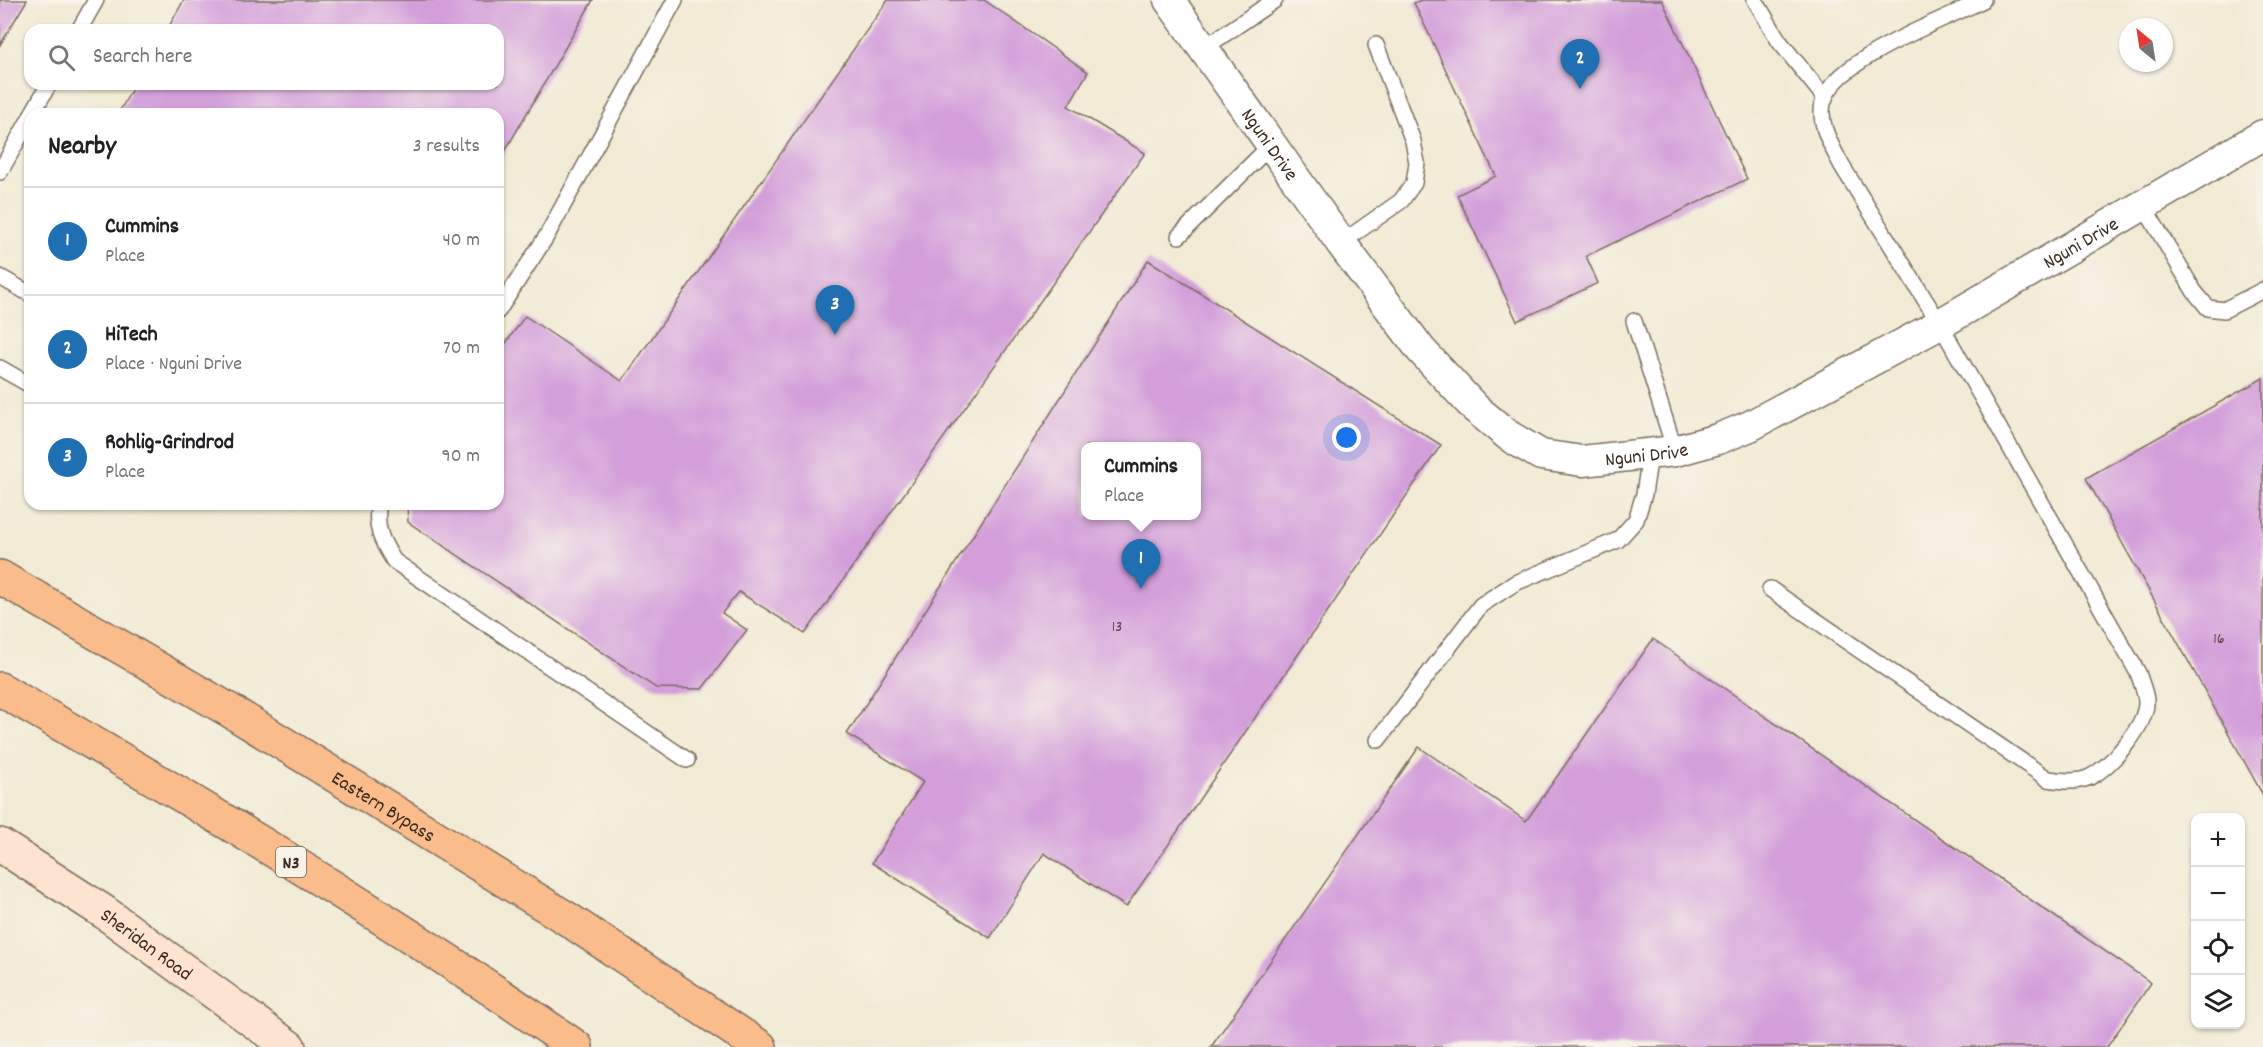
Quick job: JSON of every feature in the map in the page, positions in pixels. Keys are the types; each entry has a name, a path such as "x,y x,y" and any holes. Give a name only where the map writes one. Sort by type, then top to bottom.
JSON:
{"highway":[{"name":"Eastern Bypass","path":"0,577 230,710 567,918 759,1047"},
{"name":"N3","path":"0,689 182,794 496,991 576,1047"}],"street":[{"name":"Nguni Drive","path":"1169,0 1273,143 1341,243 1421,350 1474,408 1509,436 1541,455 1582,461 1663,453 1718,439 1750,426 1940,324 2263,135"},
{"name":"Sheridan Road","path":"0,845 104,912 289,1047"}],"lane":[{"path":"82,24 96,0"},
{"path":"504,302 546,237 675,0"},
{"path":"1204,48 1275,0"},
{"path":"1755,0 1779,41 1825,98"},
{"path":"1770,589 2048,779 2068,781 2090,777 2115,759 2138,728 2146,702 2138,673 1940,324 1828,139 1822,117 1825,98 1836,81 1855,63 1983,0"},
{"path":"1341,243 1401,201 1414,183 1418,163 1413,141 1376,45"},
{"path":"35,108 46,90"},
{"path":"0,172 24,129"},
{"path":"1179,236 1273,143"},
{"path":"2143,205 2194,291 2208,308 2224,310 2263,290"},
{"path":"0,277 24,291"},
{"path":"1378,741 1481,605 1515,583 1618,540 1636,520 1644,494 1663,453 1634,321"},
{"path":"0,368 24,382"},
{"path":"378,510 380,538 394,561 687,760"}],"building":[{"path":"0,0 27,0 0,45"},
{"path":"184,0 593,0 504,153 504,108 121,108 132,90 504,90 504,24 170,24"},
{"path":"888,0 984,0 1088,72 1068,106 1145,153 805,634 739,592 722,613 747,630 702,689 656,688 408,522 407,510 504,510 504,346 525,316 622,381"},
{"path":"1421,0 1662,0 1747,179 1586,256 1598,283 1517,321 1457,195 1496,176 1414,3"},
{"path":"1148,260 1441,445 1126,907 1044,853 990,938 872,863 923,782 847,734"},
{"path":"2263,378 2263,795 2086,478"},
{"path":"1653,639 2151,983 2107,1047 1211,1047 1419,747 1526,821"}],"place":[{"name":"HiTech","path":"1580,89"},
{"name":"Rohlig-Grindrod","path":"835,335"},
{"name":"Cummins","path":"1141,589"}]}
